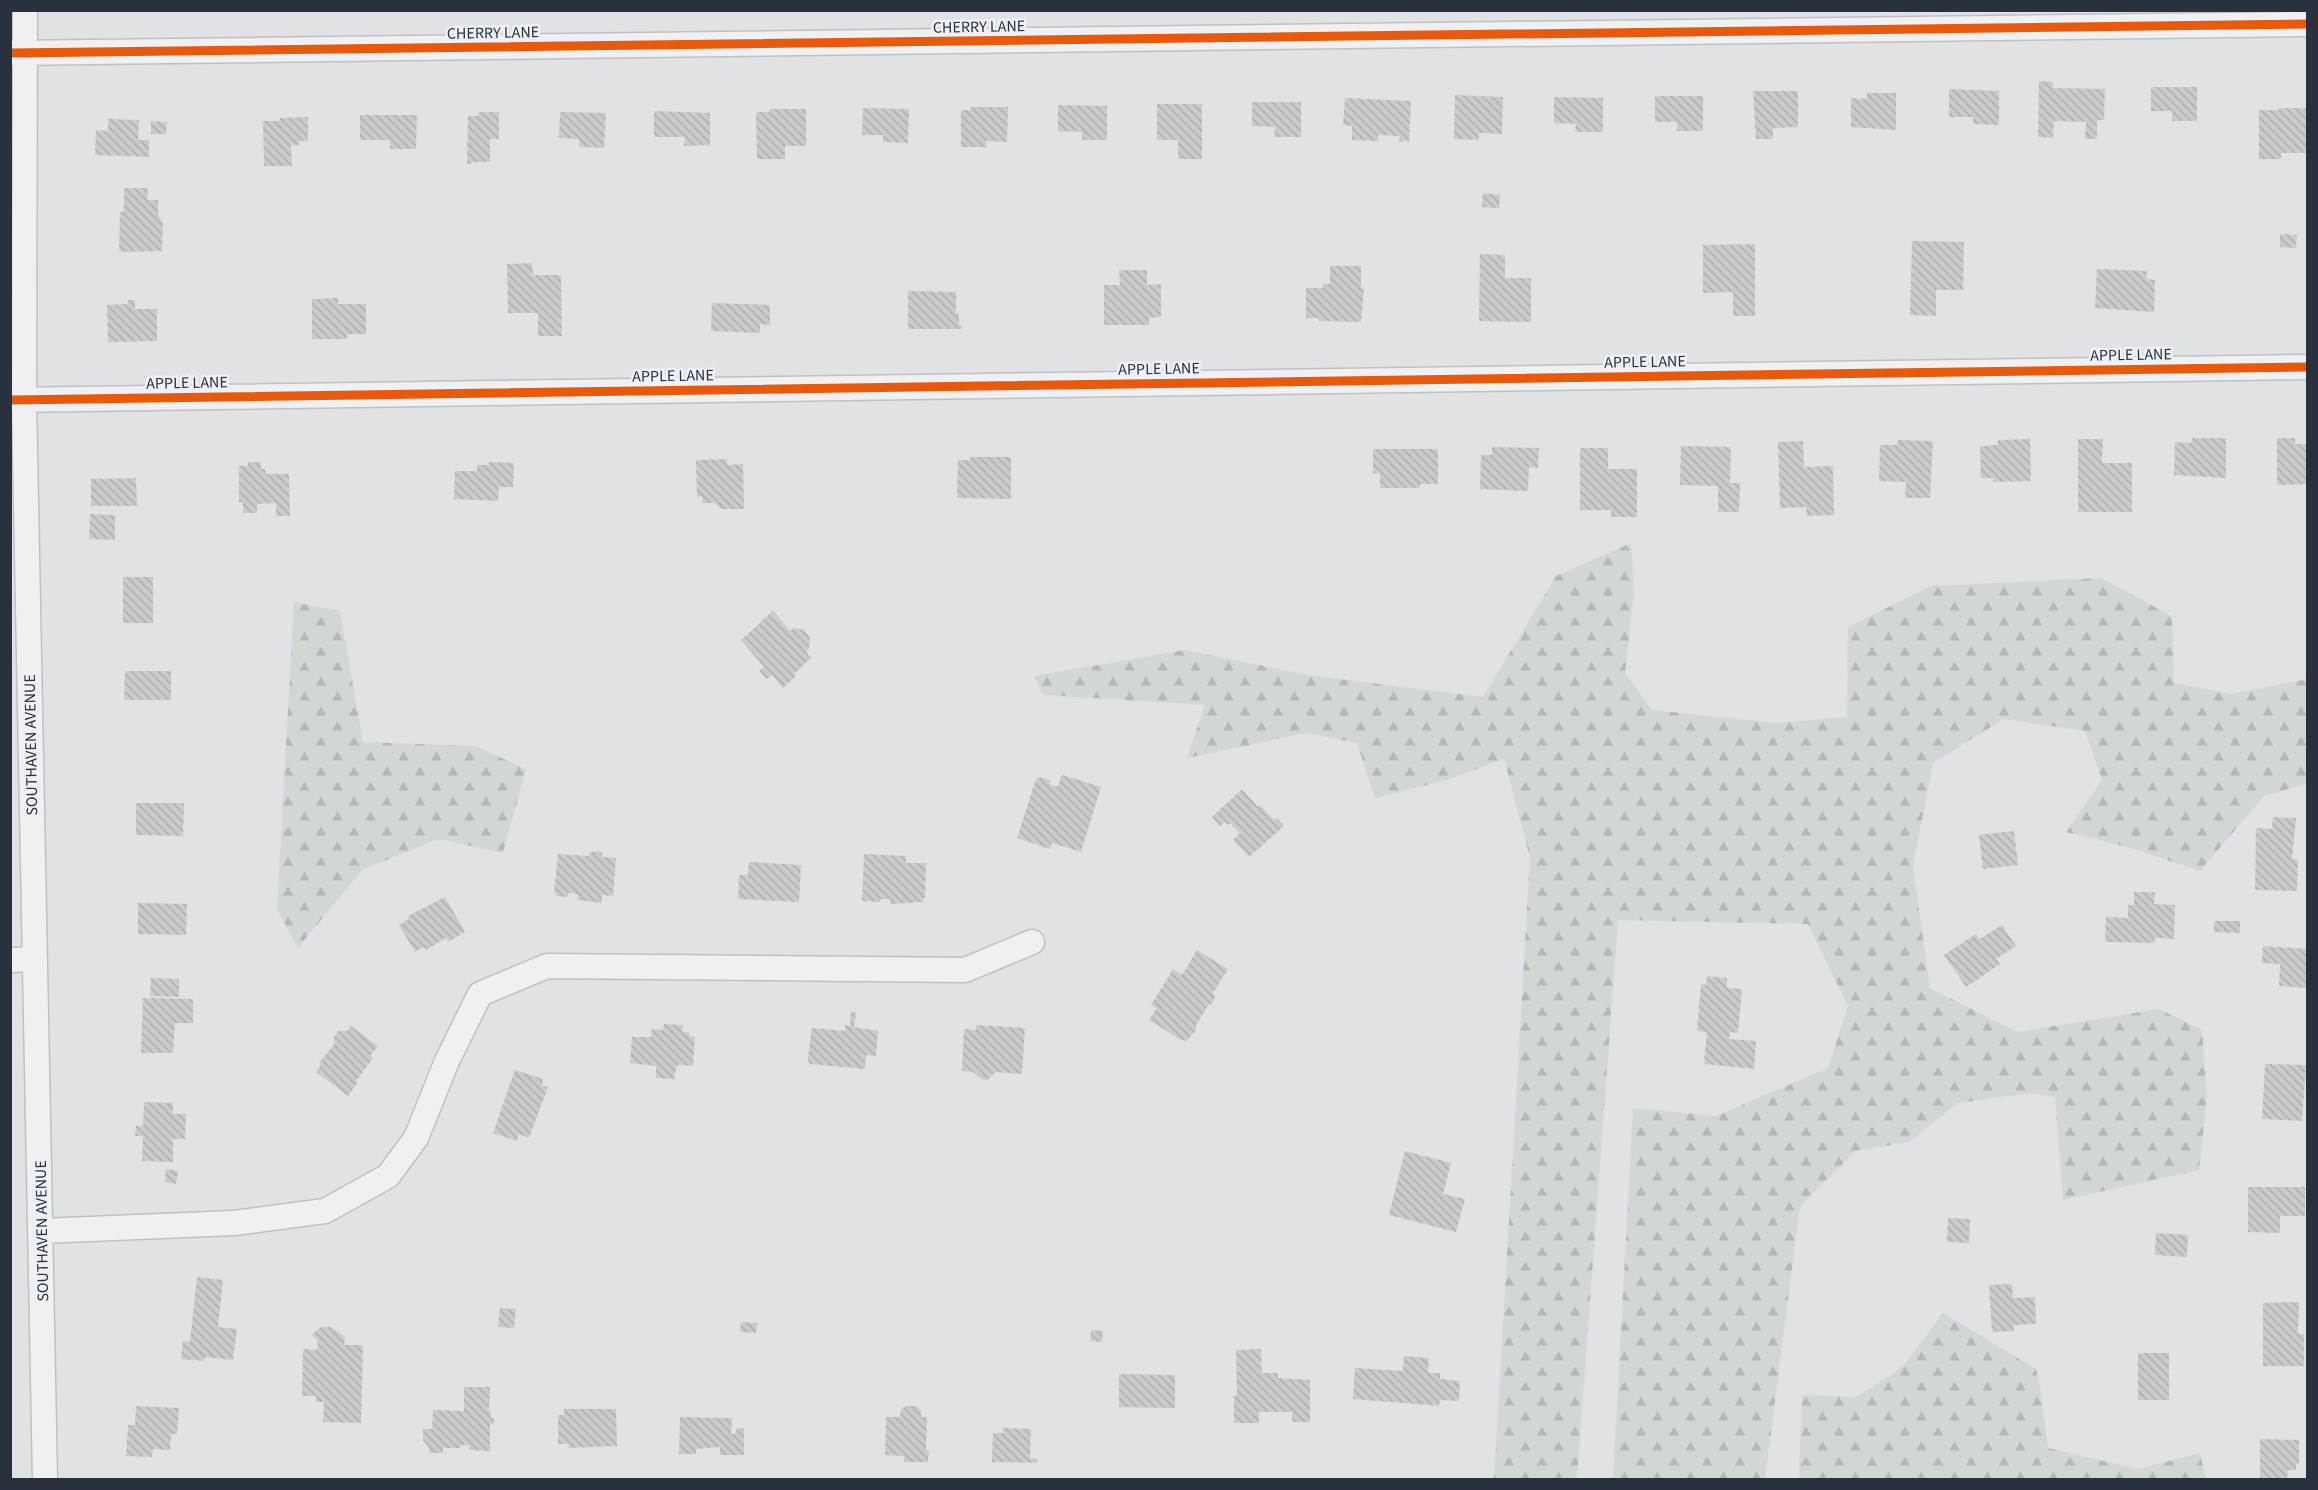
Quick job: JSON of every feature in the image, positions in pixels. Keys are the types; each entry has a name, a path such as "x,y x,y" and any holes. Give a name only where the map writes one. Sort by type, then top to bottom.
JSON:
{"street":[{"name":"SOUTHAVEN AVENUE","path":"25,10 18,53 17,399 42,1231 45,1479"},
{"name":"CHERRY LANE","path":"18,53 2307,24"},
{"name":"APPLE LANE","path":"17,399 2307,367"},
{"path":"42,1231 234,1223 325,1211 388,1176 416,1138 447,1060 480,994 547,966 965,970 1032,942"},
{"path":"10,960 34,959"}],"green space":[{"path":"1631,543 1634,592 1625,673 1652,710 1775,723 1847,717 1848,627 1931,586 2101,578 2172,616 2174,683 2231,694 2307,679 2307,783 2263,797 2200,871 2127,847 2066,832 2102,780 2085,731 2004,719 1933,763 1913,866 1930,988 2017,1032 2159,1009 2202,1030 2207,1097 2199,1170 2063,1200 2055,1097 2031,1093 1958,1103 1909,1142 1856,1151 1800,1206 1765,1479 1613,1479 1633,1108 1716,1116 1828,1068 1848,1006 1808,924 1618,920 1577,1479 1494,1479 1530,858 1504,759 1447,780 1375,798 1357,743 1306,733 1187,758 1205,705 1043,695 1034,676 1185,650 1308,675 1483,697 1556,576"},
{"path":"294,602 340,611 363,742 475,746 526,769 503,853 439,839 362,870 298,948 277,909"},
{"path":"1943,1313 2036,1369 2048,1448 2138,1469 2200,1453 2206,1479 1799,1479 1802,1395 1855,1397 1905,1364"}],"building":[{"path":"2039,81 2053,82 2053,88 2105,89 2104,120 2097,120 2097,139 2085,139 2086,122 2054,121 2053,138 2038,137"},
{"path":"2151,87 2197,87 2197,121 2172,121 2172,111 2151,111"},
{"path":"1949,89 1999,91 1999,125 1973,124 1973,117 1949,117"},
{"path":"1753,91 1798,91 1798,127 1773,128 1773,139 1756,139"},
{"path":"1867,93 1896,93 1896,130 1851,127 1851,98 1867,99"},
{"path":"1455,95 1503,97 1502,134 1479,133 1479,140 1454,139"},
{"path":"1655,96 1703,96 1703,131 1677,131 1677,122 1655,122"},
{"path":"1554,97 1603,98 1603,132 1575,132 1576,124 1554,123"},
{"path":"1345,98 1411,101 1409,142 1399,141 1400,136 1378,135 1378,141 1352,140 1352,126 1343,125"},
{"path":"1252,102 1301,102 1301,137 1274,137 1275,127 1252,126"},
{"path":"1157,104 1202,104 1202,159 1178,159 1178,140 1157,140"},
{"path":"1058,105 1107,106 1107,140 1082,140 1082,132 1058,131"},
{"path":"971,107 1008,107 1007,142 986,141 986,147 961,147 961,110 971,110"},
{"path":"863,108 909,109 908,143 883,142 883,135 862,135"},
{"path":"2279,108 2308,108 2308,153 2281,153 2281,159 2259,159 2259,110 2279,110"},
{"path":"770,109 806,109 806,146 785,146 785,159 757,159 756,112 769,112"},
{"path":"654,111 710,113 710,145 684,146 685,137 654,137"},
{"path":"479,112 499,112 499,139 490,139 490,162 467,164 468,116 479,116"},
{"path":"560,112 606,113 604,148 579,147 579,139 559,138"},
{"path":"360,115 417,115 416,149 390,149 390,140 360,140"},
{"path":"308,117 308,141 299,141 299,145 291,145 292,166 264,166 263,121"},
{"path":"108,119 139,120 138,140 149,140 149,157 95,155 96,130 108,131"},
{"path":"151,121 167,122 166,134 151,134"},
{"path":"124,188 148,188 147,200 158,200 158,215 163,223 162,251 119,252 120,212 124,212"},
{"path":"1483,193 1500,195 1499,208 1482,207"},
{"path":"2280,234 2297,235 2296,248 2280,247"},
{"path":"1912,241 1964,242 1963,290 1936,290 1936,316 1910,315"},
{"path":"1755,244 1755,316 1733,316 1733,292 1703,293 1703,245"},
{"path":"1480,254 1505,255 1505,278 1531,278 1531,322 1479,321"},
{"path":"532,263 533,275 561,275 562,336 538,336 538,313 508,313 507,264"},
{"path":"1330,266 1361,266 1361,288 1364,289 1361,322 1319,321 1319,318 1306,318 1306,288 1323,288 1323,284 1330,284"},
{"path":"2097,269 2147,271 2146,279 2155,280 2154,312 2095,308"},
{"path":"1119,270 1147,270 1147,285 1161,284 1161,317 1149,318 1149,325 1104,325 1104,285 1120,285"},
{"path":"908,291 956,292 956,313 959,313 959,325 962,329 908,329"},
{"path":"338,298 338,304 366,304 366,334 347,334 347,339 312,339 312,299"},
{"path":"128,300 135,300 135,309 157,309 157,341 108,342 107,305 127,304"},
{"path":"712,303 770,305 770,325 760,324 760,333 711,331"},
{"path":"2192,438 2226,438 2226,478 2174,475 2175,442 2191,443"},
{"path":"2277,438 2295,438 2295,444 2308,444 2308,484 2277,485"},
{"path":"2030,439 2031,481 1993,482 1993,478 1981,478 1980,446 1998,445 1998,440"},
{"path":"2078,439 2103,439 2102,463 2132,463 2132,512 2078,512"},
{"path":"1898,440 1933,441 1930,498 1905,498 1906,482 1879,481 1880,445 1897,445"},
{"path":"1803,441 1804,467 1833,466 1834,515 1807,516 1806,507 1780,508 1778,442"},
{"path":"1681,446 1731,447 1730,483 1740,483 1739,512 1718,512 1718,486 1680,485"},
{"path":"1492,447 1539,448 1538,468 1529,467 1528,491 1480,489 1481,455 1492,455"},
{"path":"1580,448 1608,448 1608,469 1637,469 1637,517 1611,517 1611,510 1580,510"},
{"path":"1373,449 1438,449 1438,484 1420,484 1420,488 1380,488 1380,473 1373,474"},
{"path":"970,457 1011,457 1011,499 957,498 958,460 970,460"},
{"path":"727,459 727,465 743,464 744,509 721,509 715,503 702,503 702,496 697,497 696,460"},
{"path":"248,462 261,462 261,469 265,469 266,474 289,474 290,516 276,516 276,503 257,504 257,513 243,513 243,502 239,502 239,466 248,466"},
{"path":"489,462 514,463 513,487 499,487 498,501 454,499 455,471 477,471 477,465 489,465"},
{"path":"136,478 137,506 91,506 91,479"},
{"path":"90,514 115,515 115,540 89,539"},
{"path":"123,577 153,577 153,623 123,623"},
{"path":"773,611 790,631 794,628 804,630 810,638 806,652 811,658 783,688 772,675 767,679 759,671 764,667 741,640"},
{"path":"125,671 171,671 171,700 124,700"},
{"path":"1063,775 1101,787 1081,852 1052,843 1050,849 1017,838 1036,779 1041,777 1050,780 1049,784 1058,787"},
{"path":"1242,789 1258,807 1260,805 1274,820 1277,818 1284,826 1249,857 1233,840 1240,833 1230,823 1228,825 1225,822 1220,826 1212,817"},
{"path":"136,803 184,803 183,836 136,835"},
{"path":"2273,817 2296,818 2292,859 2298,859 2297,891 2255,890 2256,828 2272,829"},
{"path":"2014,831 2018,865 1983,869 1979,835"},
{"path":"595,851 601,852 603,857 616,858 613,896 602,895 602,903 577,900 578,894 568,893 568,897 556,896 557,893 554,893 558,854 589,856"},
{"path":"864,854 906,856 906,863 926,863 923,902 890,904 890,899 880,899 880,902 862,901"},
{"path":"749,862 801,865 799,902 738,899 739,875 748,875"},
{"path":"2134,892 2155,892 2154,904 2175,905 2174,939 2155,938 2155,943 2105,942 2106,917 2128,918 2128,905 2134,905"},
{"path":"445,897 465,932 448,942 446,938 426,950 424,947 415,952 399,925 409,919 408,916"},
{"path":"138,903 187,904 186,935 138,934"},
{"path":"2214,921 2240,921 2240,933 2214,932"},
{"path":"2002,925 2016,946 1996,959 2000,964 1966,987 1944,955 1976,934 1980,939"},
{"path":"2263,946 2308,949 2306,988 2279,986 2280,964 2262,963"},
{"path":"1197,950 1228,969 1213,993 1215,997 1211,1005 1209,1004 1196,1025 1196,1030 1187,1041 1181,1040 1149,1020 1157,1008 1151,1005 1173,969 1182,975"},
{"path":"1707,976 1727,978 1727,988 1742,989 1738,1033 1730,1032 1729,1039 1756,1041 1754,1069 1704,1064 1707,1032 1697,1031 1701,984 1706,985"},
{"path":"151,978 179,979 179,997 150,996"},
{"path":"143,998 193,999 193,1023 175,1023 173,1053 141,1053"},
{"path":"851,1012 856,1012 854,1027 878,1031 876,1056 866,1055 865,1069 809,1064 812,1028 845,1031 845,1025 850,1026"},
{"path":"664,1024 683,1025 682,1032 689,1032 689,1036 695,1037 693,1066 677,1065 674,1079 656,1078 656,1066 630,1063 632,1037 651,1037 652,1029 663,1030"},
{"path":"976,1025 1025,1028 1022,1074 996,1072 987,1080 973,1072 962,1071 964,1029 976,1030"},
{"path":"351,1026 378,1046 370,1056 373,1058 348,1096 316,1072 321,1065 319,1063 335,1043 334,1037 338,1031 347,1031"},
{"path":"2265,1064 2306,1065 2302,1121 2262,1119"},
{"path":"515,1070 543,1079 542,1085 548,1087 529,1138 519,1134 517,1141 493,1133"},
{"path":"144,1102 173,1103 173,1114 186,1114 185,1139 173,1139 173,1162 142,1161 143,1136 135,1136 136,1126 143,1126"},
{"path":"1405,1151 1451,1163 1443,1194 1465,1199 1456,1232 1389,1215"},
{"path":"166,1169 178,1171 176,1184 165,1182"},
{"path":"2248,1187 2305,1187 2305,1216 2280,1216 2280,1233 2248,1232"},
{"path":"1948,1218 1970,1219 1969,1243 1947,1242"},
{"path":"2156,1233 2188,1235 2187,1257 2155,1255"},
{"path":"197,1277 223,1280 218,1327 237,1329 233,1360 205,1357 204,1361 181,1359 183,1341 190,1342"},
{"path":"2012,1284 2013,1298 2035,1297 2036,1324 2014,1325 2014,1331 1992,1332 1989,1285"},
{"path":"2299,1302 2298,1334 2304,1334 2304,1366 2263,1366 2263,1303"},
{"path":"500,1308 516,1309 514,1328 498,1327"},
{"path":"741,1322 757,1323 756,1333 740,1332"},
{"path":"321,1327 331,1327 345,1337 344,1345 363,1345 361,1423 323,1422 324,1402 316,1402 316,1396 302,1396 303,1349 317,1350 318,1341 312,1335"},
{"path":"1091,1330 1103,1331 1102,1342 1090,1341"},
{"path":"1261,1349 1262,1373 1278,1373 1278,1378 1310,1380 1310,1422 1292,1422 1292,1412 1259,1412 1259,1423 1234,1423 1234,1396 1237,1396 1236,1350"},
{"path":"2138,1353 2169,1353 2169,1400 2138,1400"},
{"path":"1404,1356 1429,1358 1428,1373 1440,1373 1440,1379 1460,1381 1459,1401 1440,1400 1439,1406 1353,1399 1355,1368 1403,1371"},
{"path":"1119,1374 1175,1375 1175,1408 1119,1407"},
{"path":"464,1387 490,1387 489,1411 491,1418 494,1418 494,1424 490,1424 490,1451 469,1450 469,1445 461,1445 460,1448 443,1448 443,1453 429,1453 429,1448 423,1440 423,1429 432,1429 433,1410 464,1411"},
{"path":"136,1406 179,1408 177,1434 171,1434 170,1450 153,1449 152,1457 126,1456 128,1425 135,1425"},
{"path":"906,1406 917,1406 921,1411 921,1417 927,1417 928,1462 904,1462 904,1456 885,1455 886,1417 900,1417 901,1409"},
{"path":"564,1409 616,1409 617,1446 569,1448 569,1444 558,1444 558,1415 564,1415"},
{"path":"680,1417 732,1418 731,1434 735,1434 737,1428 744,1428 744,1455 720,1455 720,1447 696,1449 696,1454 679,1454"},
{"path":"1003,1428 1031,1429 1030,1458 1037,1459 1037,1463 992,1462 993,1433 1003,1433"},
{"path":"2260,1439 2299,1440 2299,1464 2296,1464 2296,1470 2288,1470 2287,1480 2260,1480"}],"cycle path":[{"path":"10,53 2308,24"},
{"path":"10,400 2308,367"}]}
